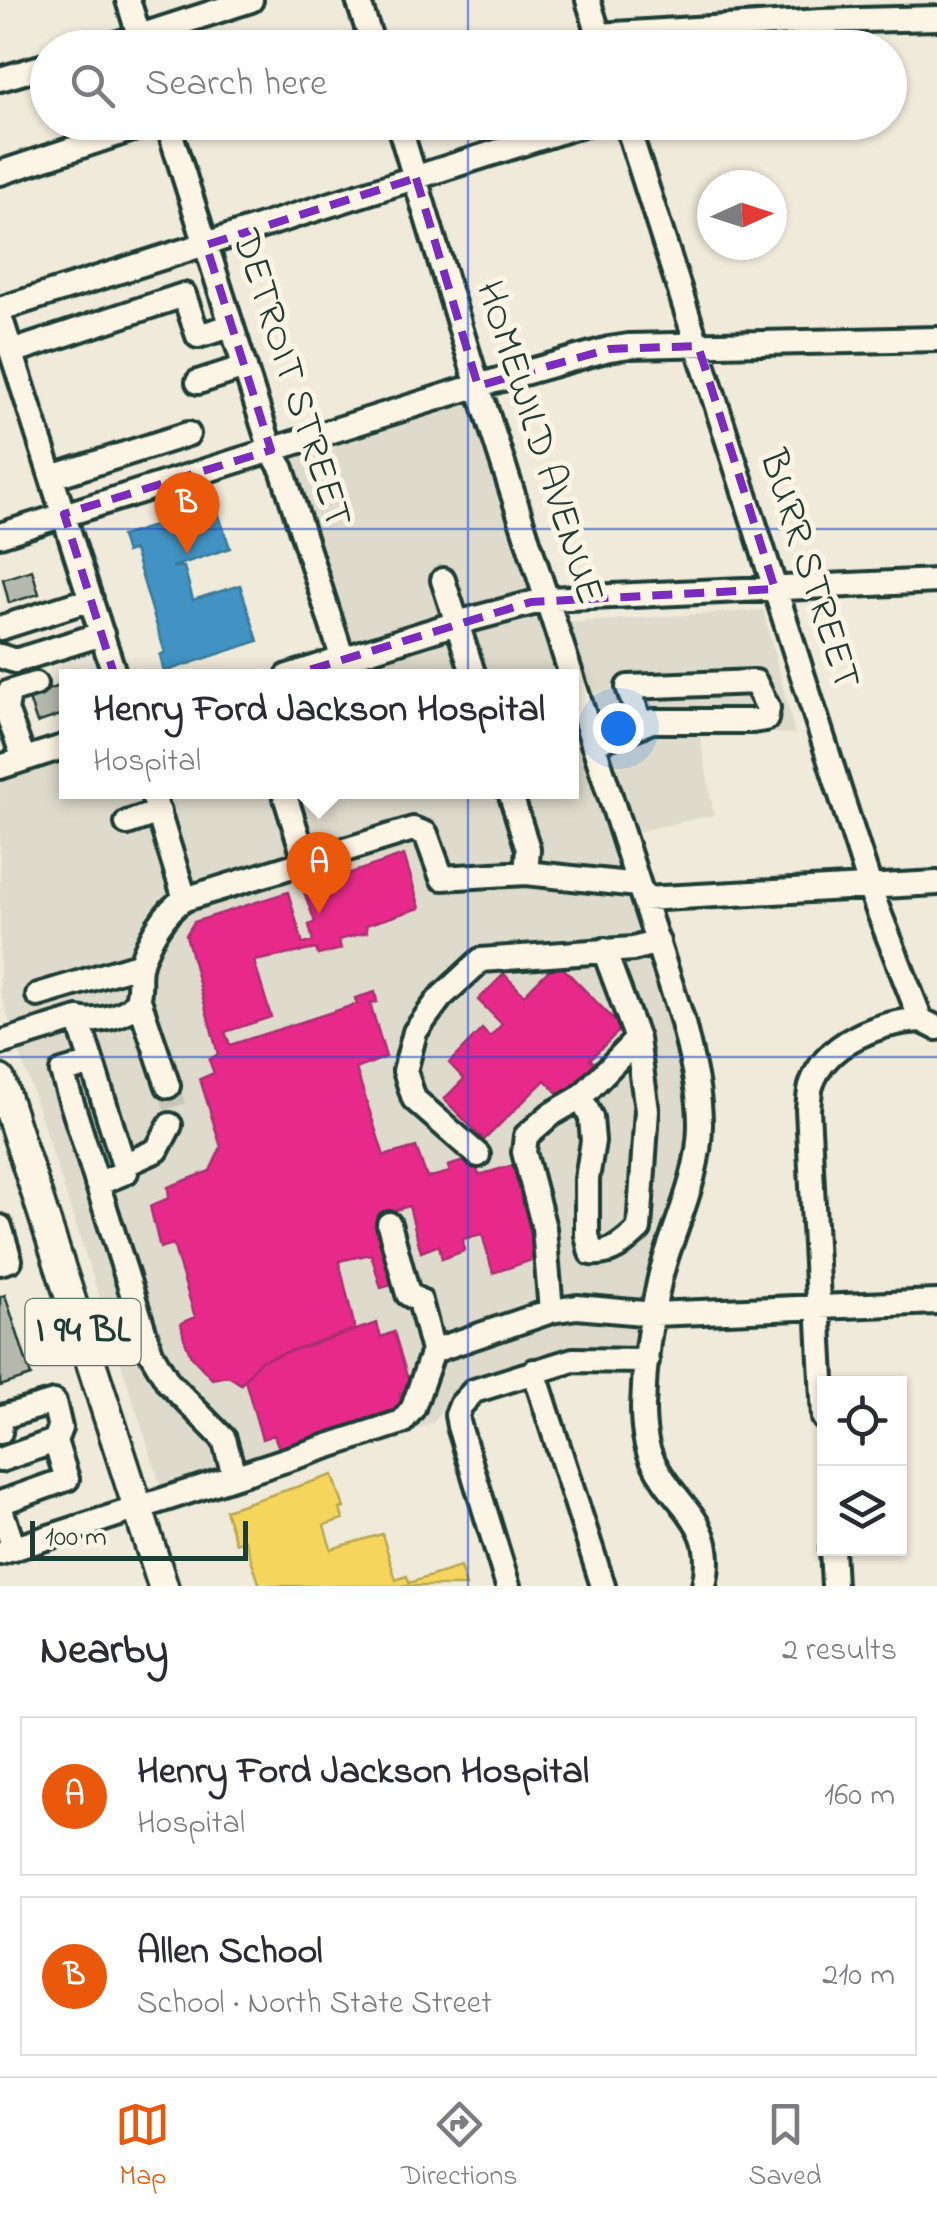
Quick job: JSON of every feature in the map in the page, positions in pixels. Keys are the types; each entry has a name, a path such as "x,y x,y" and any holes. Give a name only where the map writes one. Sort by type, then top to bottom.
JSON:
{"main road":[{"name":"I 94 BL","path":"0,1080 163,1586"}],"street":[{"path":"128,0 137,30"},
{"path":"172,30 251,0"},
{"path":"358,0 368,30"},
{"path":"588,0 598,30"},
{"path":"681,30 818,11 937,18"},
{"path":"0,79 30,70"},
{"path":"0,173 100,140"},
{"name":"DETROIT STREET","path":"174,140 271,450 282,469 343,660"},
{"name":"HOMEWILD AVENUE","path":"404,140 570,669"},
{"path":"113,669 0,312 535,140"},
{"name":"BURR STREET","path":"632,140 870,886 929,1024"},
{"path":"12,352 184,294 198,336 231,326"},
{"path":"0,535 478,386 610,349 937,338"},
{"path":"198,382 245,367"},
{"path":"52,477 188,434"},
{"path":"443,580 472,669"},
{"path":"312,669 457,623 548,600 937,581"},
{"path":"0,628 90,599"},
{"path":"0,656 15,661 102,634"},
{"path":"593,744 642,725 652,721 753,721 766,718 768,708 755,682 628,686 642,725"},
{"path":"24,759 6,710 8,692 35,684"},
{"name":"HOMEWILD AVENUE","path":"579,699 682,1019 696,1082 700,1124 697,1158 660,1278 647,1361 644,1436 652,1460 696,1518 706,1542 708,1567 704,1586"},
{"path":"0,767 59,748"},
{"path":"286,799 306,862"},
{"path":"512,799 528,849 526,872"},
{"path":"128,823 155,802 186,899"},
{"path":"0,1043 78,1018 84,1008 121,996 139,982 172,907 186,899 412,829 426,834 442,878 526,872 641,892 937,883"},
{"path":"478,1155 414,1099 405,1071 415,1032 440,998 481,960 633,949 658,942"},
{"path":"580,1098 591,1118 592,1130 586,1179 586,1235 591,1253 601,1254 621,1246 639,1229 647,1110 637,1039 604,950"},
{"path":"38,995 139,982"},
{"path":"139,982 168,1086"},
{"path":"78,1018 126,1172 97,1184"},
{"path":"822,1376 808,1110 811,1084 841,1046 881,1026 929,1024"},
{"path":"551,1311 544,1228 524,1152 526,1136 550,1114 580,1098 637,1039"},
{"path":"92,1063 62,1072 151,1353 168,1382 224,1439 234,1475"},
{"path":"124,1165 157,1150 170,1126"},
{"path":"641,1218 681,1214"},
{"path":"1,1421 54,1402 60,1428 55,1441 68,1479 0,1504 7,1551 402,1422 413,1408 432,1351 420,1301 408,1294 389,1224"},
{"path":"0,1226 10,1260 0,1263"},
{"path":"432,1351 551,1311 577,1307 654,1314 937,1302"},
{"path":"508,1586 459,1426 457,1415 461,1405 474,1391 573,1360 647,1361"},
{"path":"534,1372 603,1586"},
{"path":"0,1460 55,1441"},
{"path":"832,1556 834,1586"}],"highlighted area":[{"path":"416,178 478,386 609,349 698,346 775,589 531,602 130,725 64,514 271,450 206,245"}],"shaded area":[{"path":"470,403 548,624 763,610 795,734 699,730 714,815 617,836 679,1059 686,1122 682,1172 637,1351 478,1378 449,1396 435,1421 412,1432 170,1514 0,992 0,782 59,763 59,799 579,799 579,669 351,669 354,668 289,461"}],"building: Homes":[{"path":"333,1475 344,1508 340,1509 343,1519 324,1525 331,1549 382,1534 396,1580 407,1576 409,1583 460,1567 466,1586 260,1586 245,1540 236,1543 225,1510"}],"building: Schools":[{"path":"216,507 230,548 172,567 184,567 193,600 240,585 258,641 163,669 160,655 165,653 134,550 126,553 121,536"}],"building: Health":[{"path":"404,855 420,908 366,925 367,932 339,940 341,949 318,955 316,949 254,961 271,1017 225,1032 230,1045 357,1004 355,998 375,992 377,1002 370,1003 386,1057 356,1069 384,1156 416,1147 427,1178 450,1172 448,1166 473,1158 479,1175 527,1161 541,1257 493,1273 482,1234 463,1239 464,1251 442,1259 439,1245 421,1252 409,1206 379,1215 395,1284 381,1288 371,1254 339,1261 355,1329 260,1361 241,1384 228,1376 212,1379 191,1356 184,1338 181,1323 195,1317 173,1244 160,1248 150,1206 169,1198 168,1187 210,1171 221,1147 200,1079 214,1073 209,1060 218,1054 186,935 194,922 288,892 303,944 313,941 309,925 315,922 303,889"},
{"path":"557,962 622,1028 590,1059 599,1068 565,1101 545,1080 484,1140 444,1099 464,1079 449,1063 482,1029 490,1037 502,1024 478,1000 504,974 524,995"},
{"path":"377,1323 381,1337 394,1332 411,1390 400,1394 401,1407 279,1448 274,1435 262,1439 245,1380 260,1361"}],"building: Other":[{"path":"32,570 39,594 9,603 3,579"},
{"path":"59,686 59,715 37,723 28,696"},
{"path":"5,1295 31,1376 0,1386 0,1297"}],"tunnel":[{"path":"168,1086 176,1111 170,1125"}],"place":[{"name":"Allen School","path":"187,554"},
{"name":"Henry Ford Jackson Hospital","path":"319,914"}]}
